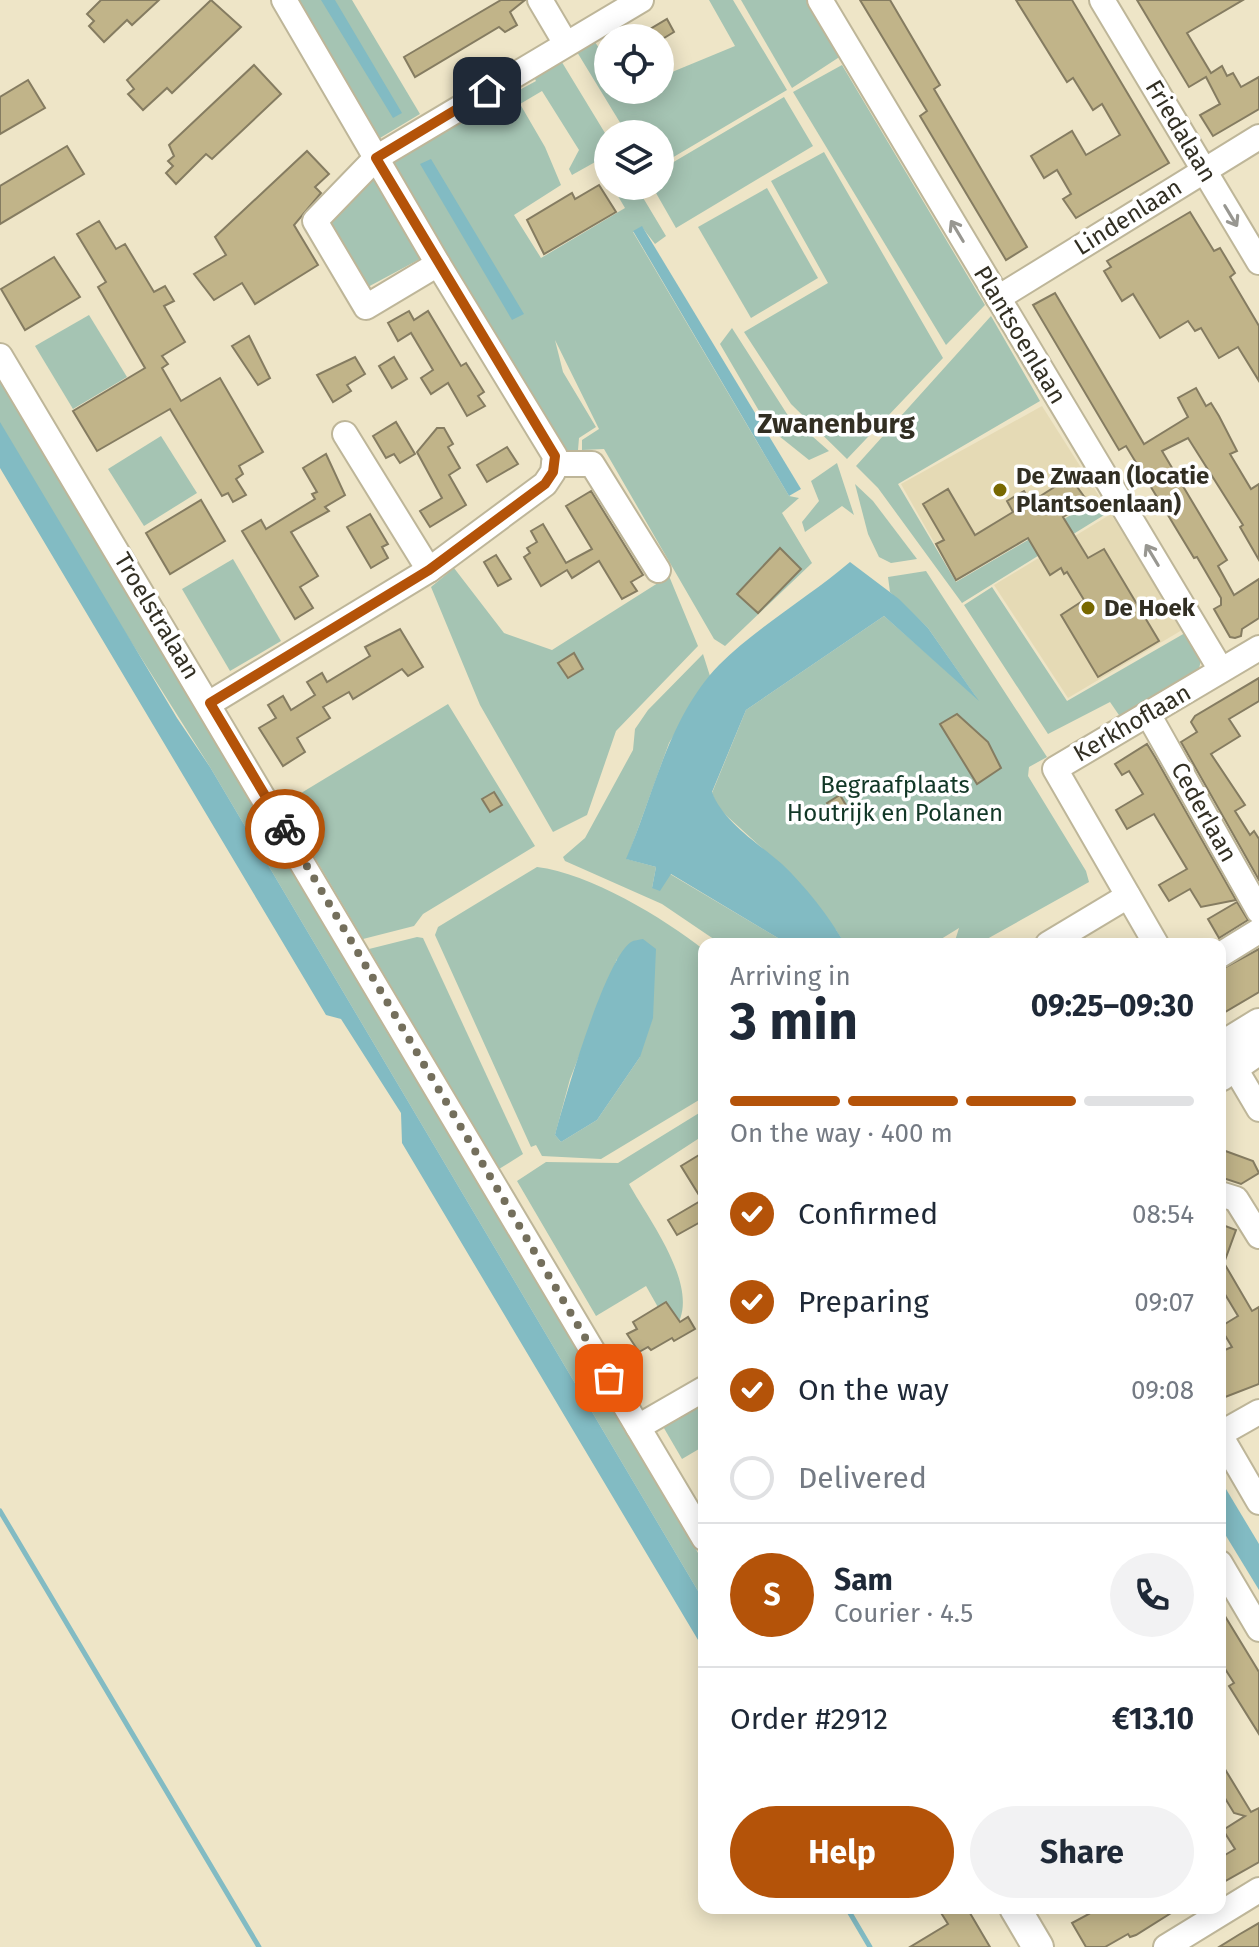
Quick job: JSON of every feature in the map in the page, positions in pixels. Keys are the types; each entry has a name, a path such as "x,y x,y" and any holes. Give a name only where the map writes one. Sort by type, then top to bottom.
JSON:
{"main road":[{"path":"1226,1057 1259,1024"},
{"path":"1226,1059 1259,1049"},
{"path":"1019,1914 1038,1947"}],"street":[{"path":"210,703 429,570 545,484 554,468 555,456 438,264 284,0"},
{"path":"540,0 566,44"},
{"path":"438,264 366,307 315,221 376,158 641,0"},
{"name":"Plantsoenlaan","path":"820,0 1221,670"},
{"name":"Friedalaan","path":"1102,0 1259,262"},
{"name":"Lindenlaan","path":"998,298 1259,137"},
{"name":"Troelstralaan","path":"0,356 210,703 698,1528"},
{"path":"345,434 429,570"},
{"path":"554,468 592,464 658,570"},
{"name":"Kerkhoflaan","path":"1152,938 1055,769 1259,648"},
{"name":"Cederlaan","path":"1148,714 1259,911"},
{"path":"1058,938 1128,896"},
{"path":"1226,951 1259,931"},
{"path":"1226,1064 1257,1100"},
{"path":"1226,1196 1236,1199 1259,1236"},
{"path":"638,1427 698,1392"},
{"path":"1226,1431 1259,1412"},
{"path":"1226,1444 1259,1502"},
{"path":"1226,1573 1259,1629"},
{"path":"1226,1910 1259,1890"},
{"path":"1166,1947 1220,1914"}],"shaded area":[{"name":"De Zwaan (locatie Plantsoenlaan)","path":"1042,406 1099,496 956,581 901,484"},
{"name":"De Hoek","path":"1111,514 1182,630 1068,698 994,585"}],"green space":[{"path":"299,0 352,0 420,114 380,138"},
{"path":"709,0 733,0 787,90 674,157 674,120 618,120 609,104 674,104 674,71 735,46"},
{"path":"741,0 811,0 844,54 792,88"},
{"path":"594,43 594,80 577,52"},
{"path":"560,59 597,120 594,120 594,163 572,175 569,169 579,150 542,91 520,104 545,147 561,185 514,215 541,258 625,208 620,200 644,200 666,236 655,244 642,227 633,232 789,496 799,498 782,513 812,563 725,646 714,639 604,449 582,450 582,440 599,429 555,340 563,372 596,427 579,438 578,450 564,458 392,160 536,81 533,75"},
{"path":"842,65 985,305 946,345 793,92"},
{"path":"784,97 813,146 676,228 660,200 674,200 674,162"},
{"path":"824,152 943,358 847,459 791,404 744,332 828,283 771,181"},
{"path":"369,177 381,181 420,259 366,288 326,214"},
{"path":"767,188 818,278 751,318 698,227"},
{"path":"89,315 127,377 73,409 35,346"},
{"path":"991,316 1040,401 898,484 956,582 1100,498 1109,512 962,603 878,488 856,466"},
{"path":"732,328 787,414 829,451 809,460 769,428 720,344"},
{"path":"0,377 394,1044 633,1433 698,1553 698,1591 210,767 0,434"},
{"path":"161,436 197,493 144,526 108,469"},
{"path":"837,463 854,515 842,506 805,532 802,522 819,501 811,481"},
{"path":"855,484 873,501 917,559 891,563 879,557 868,534"},
{"path":"233,559 281,641 230,671 182,589"},
{"path":"454,568 504,633 552,650 669,576 698,646 616,731 587,815 553,832 480,705 431,587"},
{"name":"Begraafplaats Houtrijk en Polanen","path":"926,571 1047,757 1029,767 1028,776 1086,871 1089,882 989,938 956,938 959,928 943,938 841,938 762,848 718,808 712,793 746,710 884,616 976,697 928,628 890,592 888,577"},
{"path":"992,587 1067,701 1185,633 1201,660 1199,669 1121,718 1110,702 1048,734 964,605"},
{"path":"703,654 710,676 669,743 627,859 656,867 652,888 670,874 778,938 712,938 662,904 565,861 563,857 585,838 633,750 635,729 648,710"},
{"path":"448,704 535,846 423,914 414,926 363,939 283,804"},
{"path":"537,867 602,887 668,924 698,946 698,1101 601,1159 542,1156 536,1145 531,1147 435,935 438,927","holes":["617,959 640,1057 597,1120 561,1142 555,1135 570,1079"]},
{"path":"423,938 523,1154 499,1169 369,949"},
{"path":"698,1114 698,1139 629,1184 660,1236 679,1278 683,1298 681,1316 672,1332 646,1286 596,1316 517,1181 546,1162 618,1163"},
{"path":"698,1401 698,1450 682,1459 661,1423"}],"water":[{"path":"321,0 335,0 402,113 393,118"},
{"path":"431,159 524,314 512,320 420,164"},
{"path":"642,226 801,489 789,496 633,231"},
{"path":"0,422 177,718 210,767 698,1591 698,1640 402,1143 401,1113 341,1019 326,1015 0,468"},
{"path":"850,562 899,599 928,628 979,701 884,616 746,710 712,792 724,813 800,882 841,938 778,938 671,874 660,891 652,888 656,867 626,859 664,758 687,709 702,686 719,665 750,638"},
{"path":"643,939 656,949 653,1018 640,1057 597,1120 561,1142 555,1135 598,1002 621,954 631,942"},
{"path":"1226,1489 1259,1544 1259,1590 1226,1536"}],"building":[{"path":"101,0 159,0 132,25 127,20 104,42 89,26 94,21 87,14"},
{"path":"211,0 241,27 172,93 167,88 143,110 128,94 134,89 127,80"},
{"path":"501,0 525,0 510,12 517,25 505,32 499,27 415,77 404,57"},
{"path":"860,0 890,0 940,85 934,89 1027,247 1006,260 920,116 927,111"},
{"path":"1016,0 1072,0 1169,163 1076,218 1063,199 1071,194 1057,170 1044,178 1031,156 1072,131 1086,155 1120,135 1102,104 1093,110 1073,78 1067,82"},
{"path":"1137,0 1243,0 1187,33 1211,73 1222,66 1227,76 1233,73 1241,87 1259,77 1259,109 1213,136 1200,115 1220,104 1206,77 1189,87"},
{"path":"254,65 281,94 212,159 206,154 176,184 166,173 173,166 168,161 174,156 169,145"},
{"path":"28,80 45,108 0,134 0,97"},
{"path":"67,146 84,174 0,224 0,186"},
{"path":"307,151 329,174 315,187 321,193 294,225 318,265 255,304 242,283 214,300 194,274 226,255 215,237"},
{"path":"594,188 594,200 608,200 616,212 544,254 527,220 572,193 575,199"},
{"path":"1190,212 1214,251 1220,248 1235,273 1230,277 1259,326 1259,381 1238,347 1219,358 1201,328 1195,331 1188,321 1160,338 1133,294 1122,301 1104,271 1111,267 1107,261"},
{"path":"99,221 116,249 125,244 154,292 165,286 174,301 164,306 185,342 162,356 168,364 162,368 181,401 220,378 263,452 239,466 243,474 236,479 246,495 233,502 228,493 222,496 170,409 97,451 73,411 145,368 98,287 106,282 77,234"},
{"path":"54,257 80,297 25,330 1,289"},
{"path":"1055,293 1144,444 1188,417 1178,398 1196,388 1206,406 1211,403 1219,416 1237,451 1230,454 1251,489 1259,484 1259,560 1240,527 1243,525 1188,438 1162,451 1227,560 1218,566 1234,595 1259,579 1259,618 1242,629 1241,636 1230,637 1214,609 1221,605 1221,598 1197,557 1194,558 1126,446 1119,450 1033,305"},
{"path":"409,311 414,320 428,311 461,366 466,363 484,392 478,396 485,406 467,416 448,383 431,394 421,378 433,370 411,333 398,341 388,323"},
{"path":"249,336 270,378 258,385 232,346"},
{"path":"355,357 365,374 347,385 351,391 333,402 317,375"},
{"path":"394,357 407,379 392,388 379,366"},
{"path":"396,422 415,454 400,463 394,454 386,458 373,436"},
{"path":"437,428 444,428 453,444 448,447 460,468 449,475 466,505 430,527 420,511 442,498 417,452"},
{"path":"507,447 518,464 487,482 477,465"},
{"path":"326,454 345,495 325,507 329,511 291,532 318,576 300,587 313,608 295,619 242,531 261,520 266,529 315,499 312,494 317,492 303,468"},
{"path":"1070,477 1088,502 1063,517 1088,558 1104,549 1159,641 1098,677 1061,615 1084,600 1067,572 1064,574 1061,568 1050,575 1028,538 956,580 936,544 944,540 923,504 948,489 975,535 1013,512 1007,501 1024,491 1031,502"},
{"path":"591,491 643,575 631,582 637,591 622,599 599,561 572,578 567,570 541,586 524,557 530,553 527,548 537,542 531,531 543,524 566,563 592,549 566,506"},
{"path":"201,500 225,541 170,574 146,533"},
{"path":"370,514 388,544 382,547 388,558 371,568 347,527"},
{"path":"780,548 801,569 758,613 737,594"},
{"path":"496,555 511,579 498,586 484,562"},
{"path":"400,629 423,667 408,676 402,669 353,699 349,692 323,707 330,718 297,738 305,752 283,766 259,728 276,718 268,705 283,696 291,710 315,695 307,682 322,673 327,682 370,656 365,647"},
{"path":"574,653 583,669 568,678 558,663"},
{"path":"1259,678 1259,701 1229,719 1240,736 1211,754 1245,805 1235,811 1250,835 1254,831 1259,839 1259,880 1181,742 1197,732 1191,722 1195,716"},
{"path":"957,714 988,742 1001,768 977,784 940,724"},
{"path":"1147,744 1236,900 1201,907 1190,889 1169,901 1159,885 1187,869 1154,814 1127,829 1116,810 1143,794 1129,771 1122,775 1115,764"},
{"path":"494,792 502,805 490,812 482,799"},
{"path":"840,795 847,807 834,815 827,803"},
{"path":"1237,902 1248,920 1219,938 1208,919"},
{"path":"1259,949 1259,992 1226,1011 1226,967"},
{"path":"1226,1151 1253,1161 1259,1173 1241,1184 1226,1179"},
{"path":"698,1156 698,1194 681,1166"},
{"path":"698,1202 698,1223 677,1235 668,1220"},
{"path":"1226,1226 1236,1230 1226,1258"},
{"path":"1226,1266 1252,1311 1259,1307 1259,1384 1226,1397 1226,1350 1232,1347 1226,1337 1226,1323 1238,1316 1226,1296"},
{"path":"666,1302 680,1322 688,1317 695,1329 674,1341 672,1338 651,1350 648,1347 639,1352 627,1334 637,1329 633,1322"},
{"path":"1226,1618 1259,1672 1259,1734 1229,1686 1234,1683 1226,1670"},
{"path":"1226,1771 1251,1812 1259,1808 1259,1862 1226,1881 1226,1854 1235,1849 1226,1835 1226,1828 1245,1816 1234,1813 1226,1800"},
{"path":"942,1914 971,1914 990,1947 910,1947 948,1924"},
{"path":"1089,1914 1169,1914 1136,1935 1130,1937 1128,1934 1105,1947 1086,1947 1072,1923"},
{"path":"1259,1923 1259,1947 1219,1947 1240,1934"}],"waterway":[{"path":"0,1511 259,1947"},
{"path":"851,1914 870,1947"}],"way so far":[{"path":"285,829 609,1378"}],"place":[{"name":"De Zwaan (locatie Plantsoenlaan)","path":"1000,490"},
{"name":"De Hoek","path":"1088,608"}],"district":[{"name":"Zwanenburg","path":"836,423"}],"route":[{"path":"285,829 210,703 429,570 545,484 553,472 555,456 376,158 487,91"}]}
